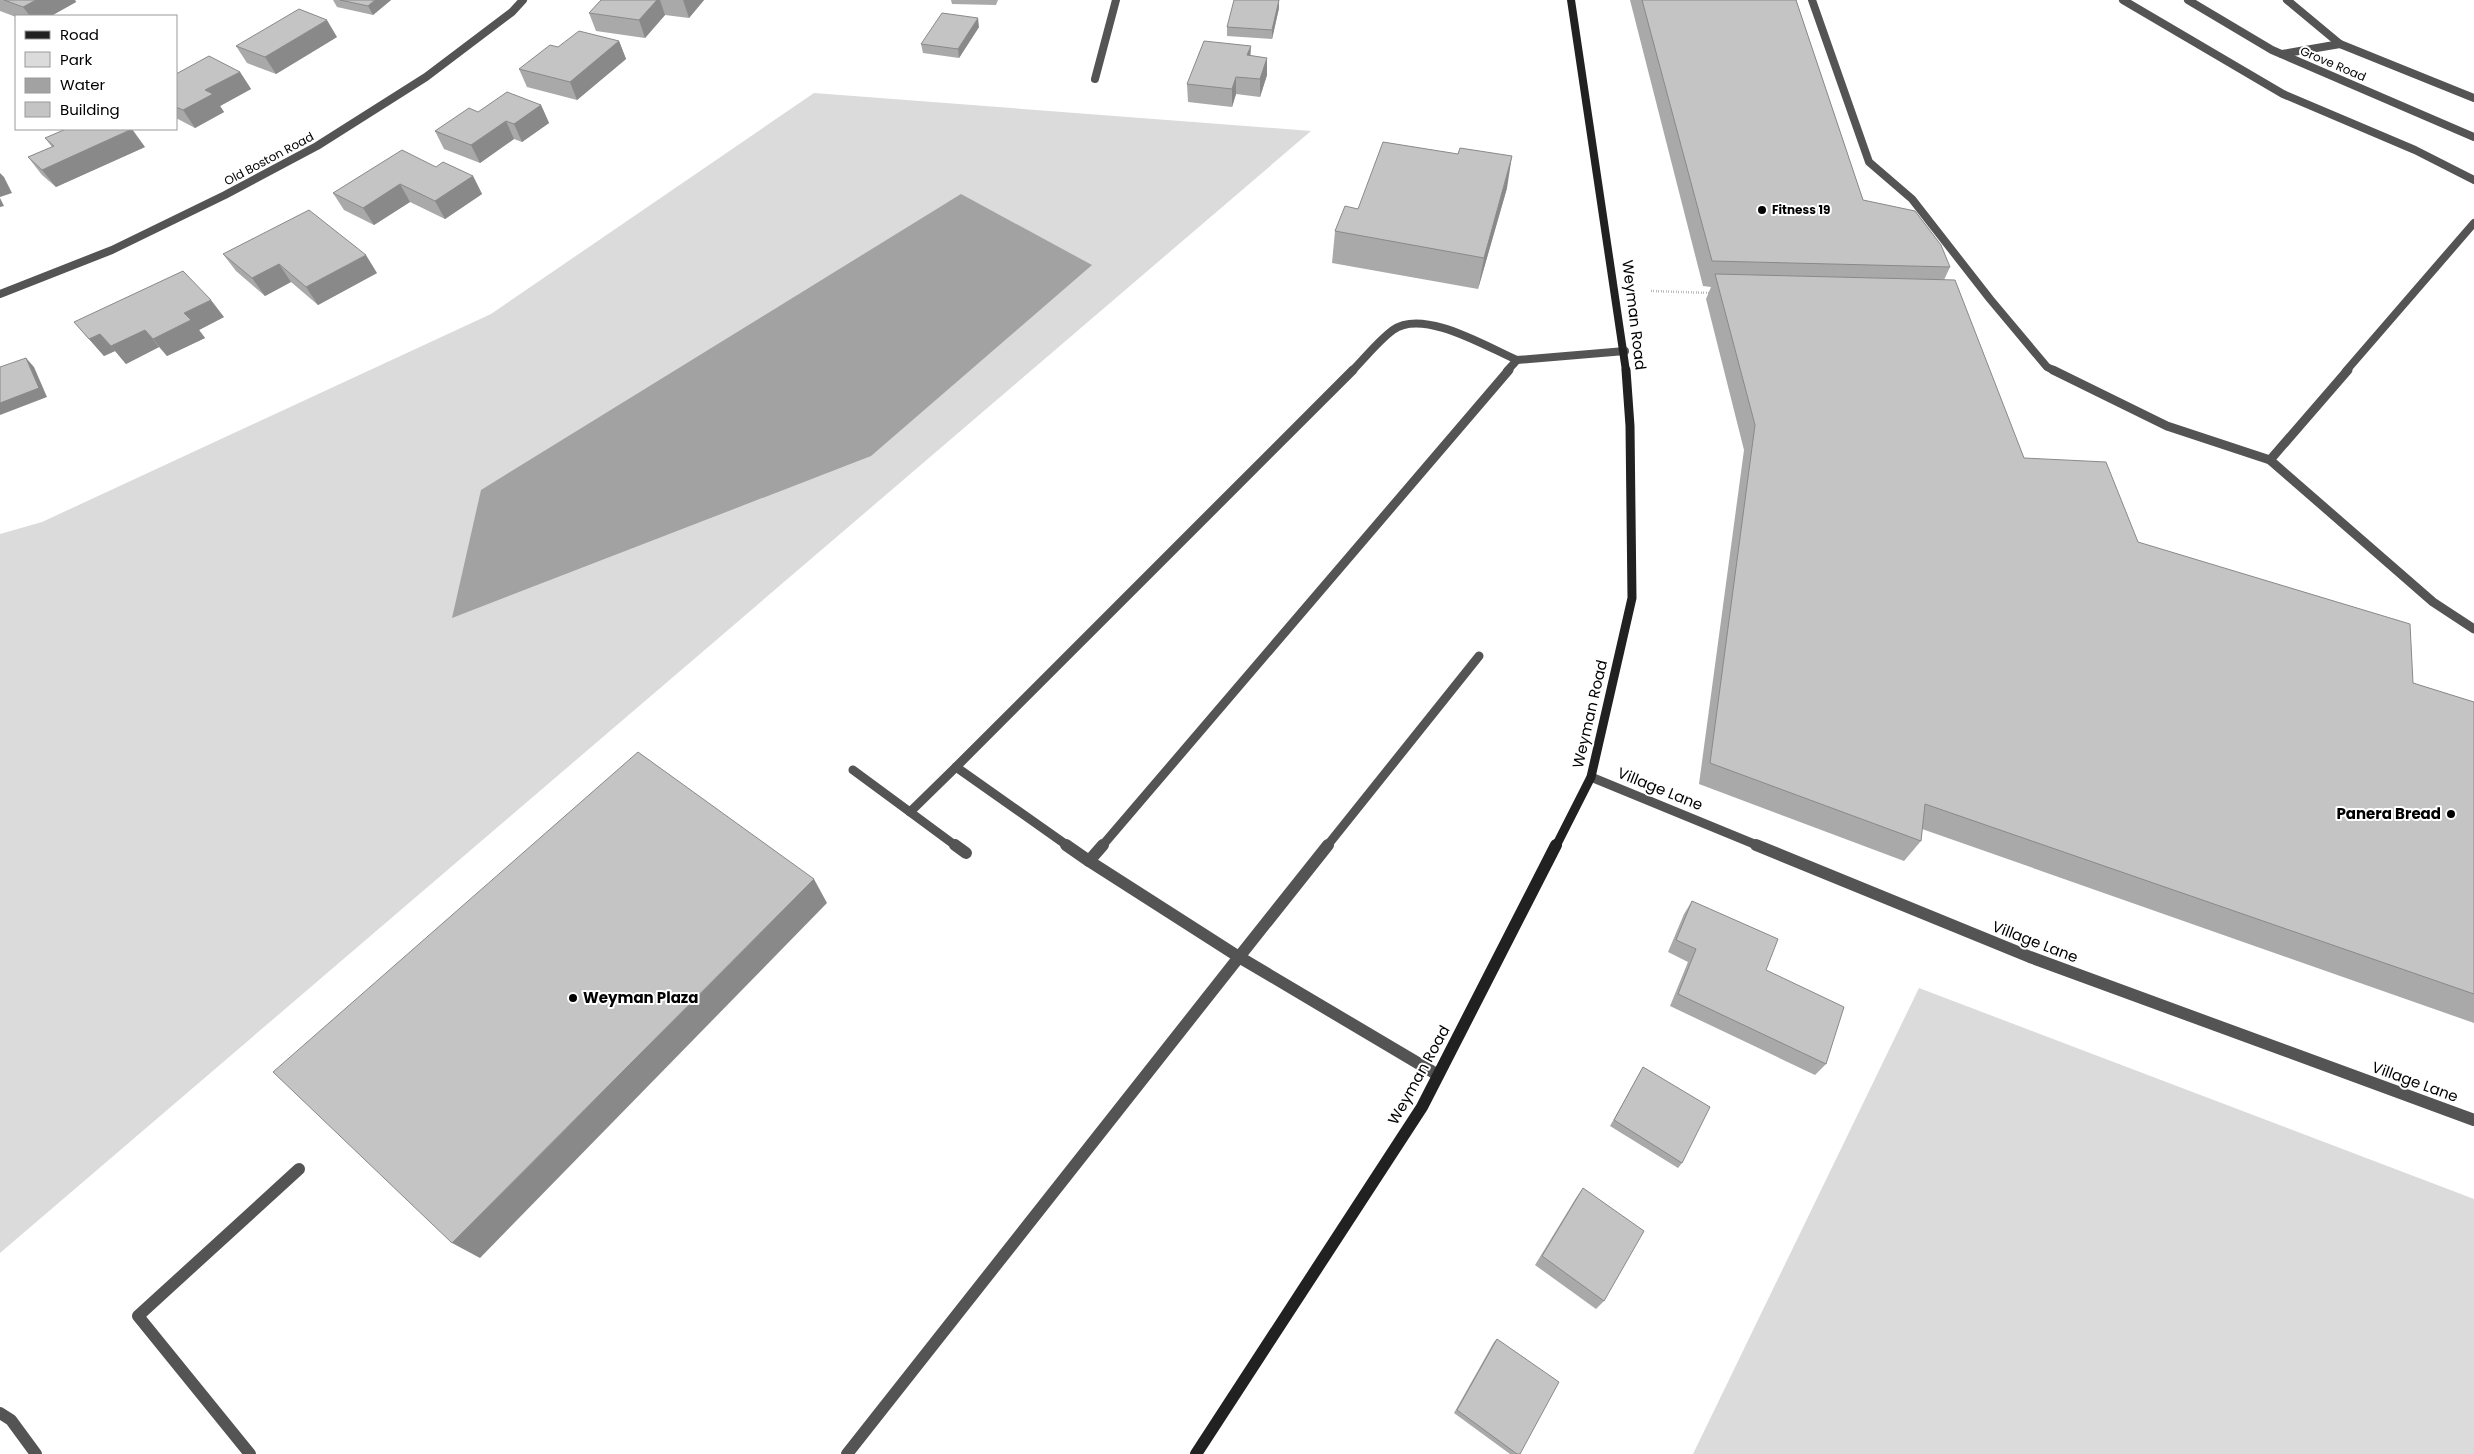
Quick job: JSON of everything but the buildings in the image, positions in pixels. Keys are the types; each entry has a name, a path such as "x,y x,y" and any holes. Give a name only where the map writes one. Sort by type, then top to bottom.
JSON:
{"street":[{"name":"Old Boston Road","path":"0,294 112,250 225,195 317,146 426,77 512,12 523,0"},
{"path":"1095,79 1116,0"},
{"name":"Weyman Road","path":"1196,1454 1422,1107 1591,777 1632,598 1630,426 1625,351 1571,0"},
{"path":"1812,0 1869,162 1912,199 1990,299 2047,367 2167,426 2270,460 2433,602 2474,629"},
{"path":"2122,0 2283,94 2415,150 2474,180"},
{"name":"Grove Road","path":"2188,0 2282,54 2474,137"},
{"path":"2287,0 2340,44 2474,98"},
{"path":"2282,54 2340,44"},
{"path":"2270,460 2474,223"},
{"path":"910,812 1393,330 1413,322 1436,325 1517,360 1625,351"},
{"path":"1089,861 1517,360"},
{"path":"847,1454 1479,656"},
{"path":"956,768 1089,861 1239,957 1438,1075"},
{"path":"853,770 966,853"},
{"name":"Village Lane","path":"1591,777 2030,956 2474,1120"},
{"path":"250,1454 138,1316 299,1169"},
{"path":"0,1413 11,1420 36,1454"}],"path":[{"path":"1616,290 1713,293"}],"green space":[{"path":"814,93 1311,131 0,1253 0,534 42,522 491,314"},
{"path":"1919,988 2474,1199 2474,1454 1693,1454"}],"water":[{"path":"961,194 1092,265 871,456 452,618 481,490"}],"place":[{"name":"Fitness 19","path":"1762,210"},
{"name":"Panera Bread","path":"2451,814"},
{"name":"Weyman Plaza","path":"573,998"}]}
